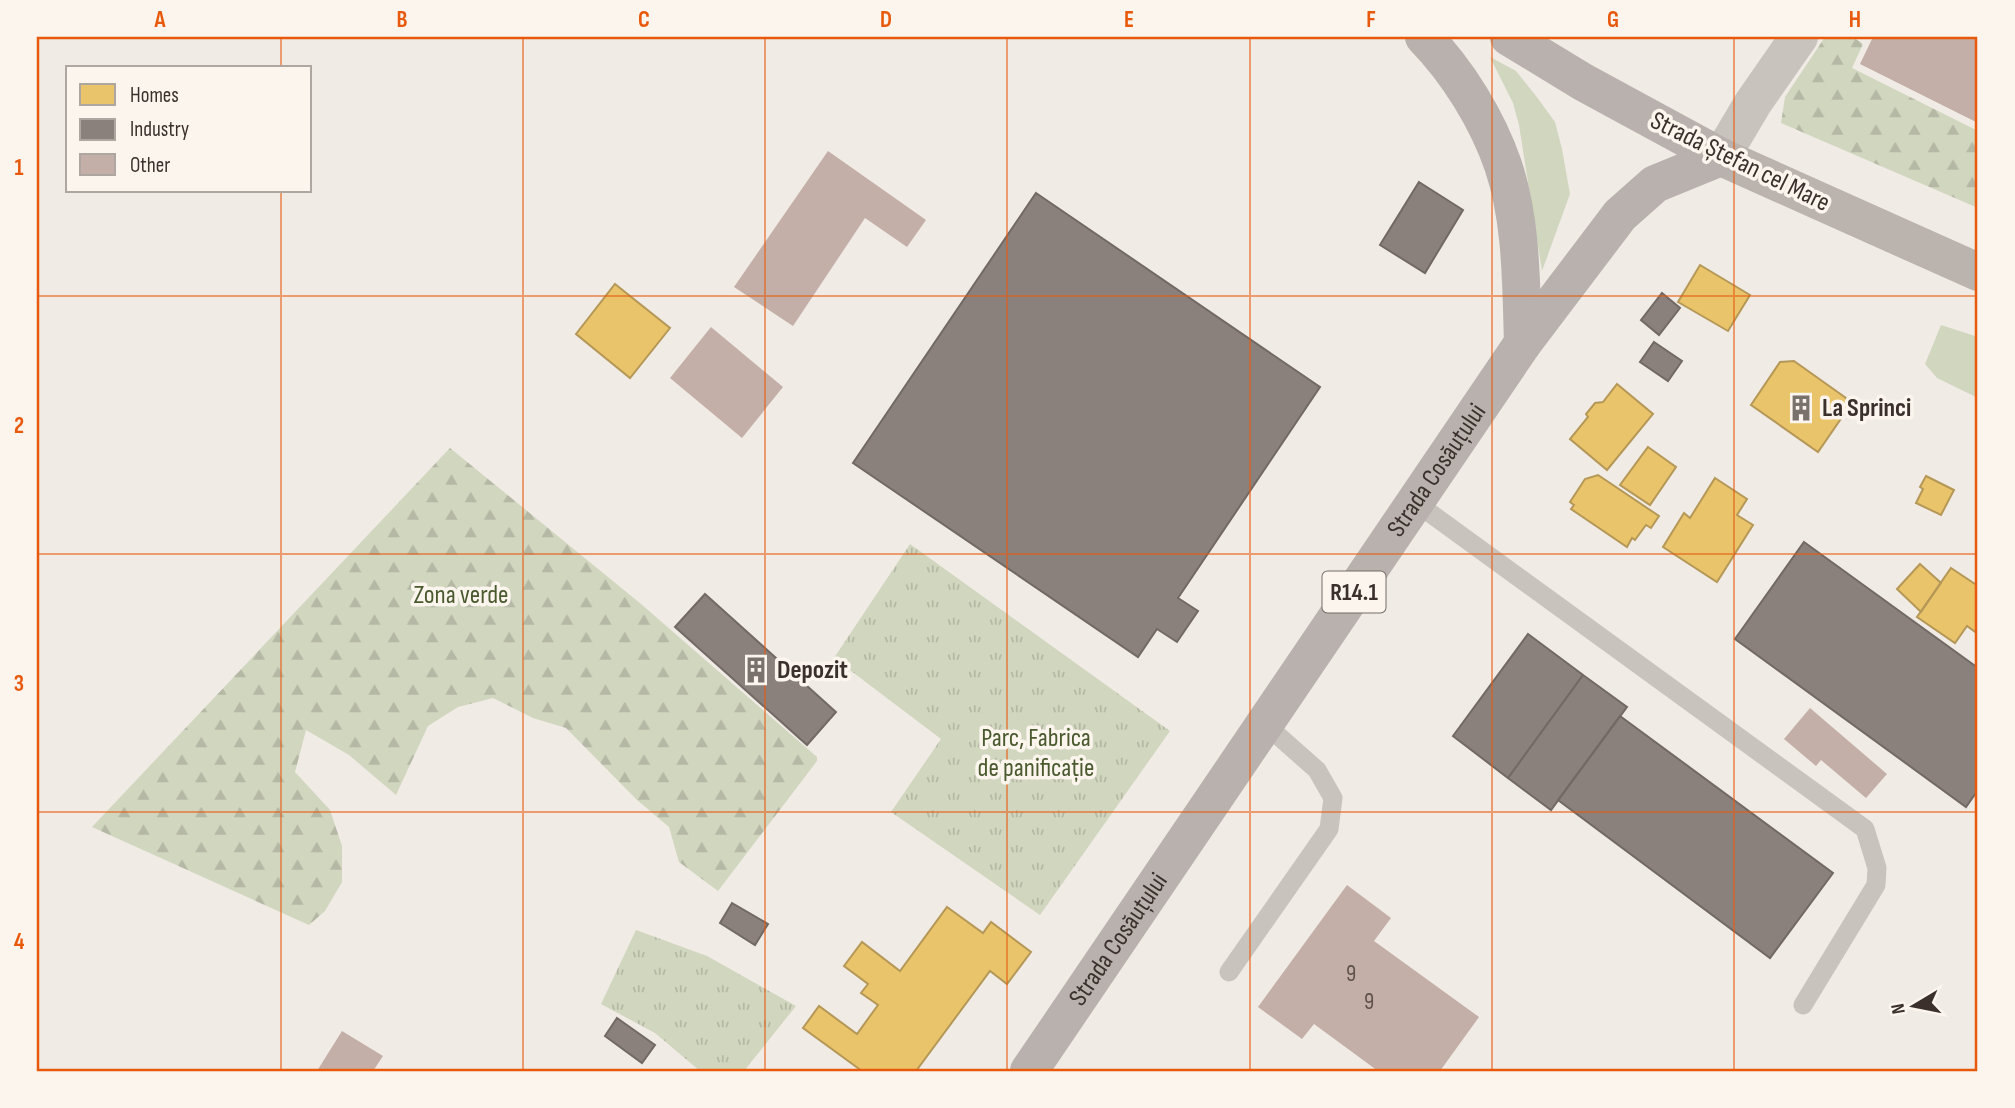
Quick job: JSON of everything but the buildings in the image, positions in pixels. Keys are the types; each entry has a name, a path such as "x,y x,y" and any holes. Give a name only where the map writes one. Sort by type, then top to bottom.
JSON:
{"main road":[{"path":"1424,37 1455,73 1473,103 1503,166 1517,233 1523,343"},
{"name":"Strada Ștefan cel Mare","path":"1509,37 1583,82 1721,157 1978,272"},
{"name":"Strada Cosăuțului","path":"1029,1071 1523,343 1619,215 1655,184 1721,157"}],"street":[{"path":"1721,157 1753,103 1799,37"}],"lane":[{"path":"1415,502 1865,829 1877,869 1876,886 1803,1005"},
{"path":"1229,972 1329,829 1333,798 1317,771 1265,724"}],"green space":[{"path":"1825,37 1853,37 1863,44 1852,68 1978,131 1978,208 1781,123 1785,97"},
{"path":"1490,57 1516,71 1536,96 1555,122 1562,149 1570,194 1542,271 1519,125 1513,103"},
{"path":"1941,325 1978,337 1978,398 1937,378 1925,364"},
{"name":"Zona verde","path":"450,448 641,604 817,757 817,761 718,891 679,862 669,827 637,800 566,728 533,718 493,698 458,707 428,726 396,795 349,755 306,730 295,772 330,810 342,846 342,882 325,911 309,925 92,827"},
{"name":"Parc, Fabrica de panificație","path":"910,544 1170,731 1040,915 891,812 941,739 834,658"},
{"path":"636,930 707,956 796,1006 744,1071 700,1071 655,1033 601,1004"}],"place":[{"name":"La Sprinci","path":"1801,408"},
{"name":"Depozit","path":"756,670"}]}
